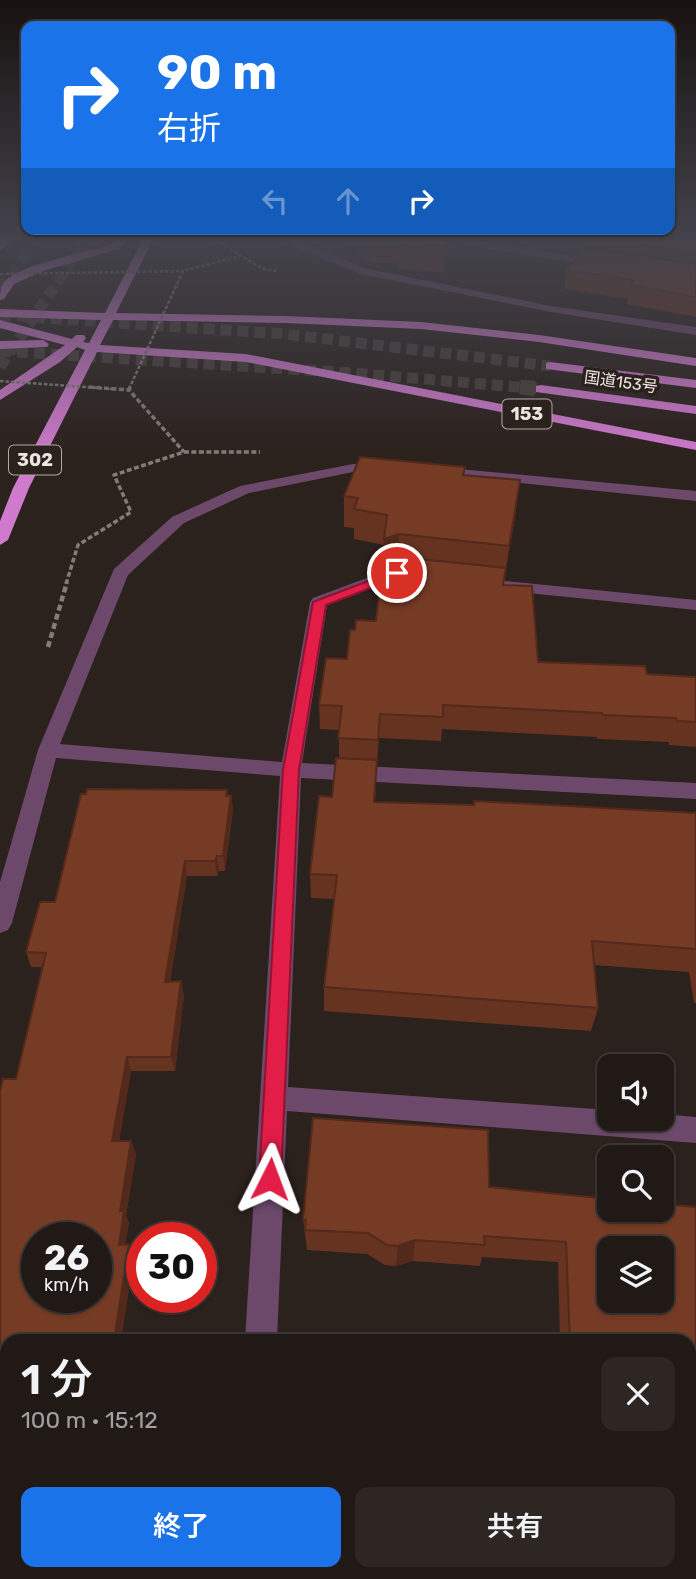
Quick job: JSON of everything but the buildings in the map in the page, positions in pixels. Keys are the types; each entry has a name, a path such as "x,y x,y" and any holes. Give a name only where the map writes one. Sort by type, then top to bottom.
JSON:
{"highway":[{"name":"302","path":"0,396 65,370 93,348 111,311"},
{"path":"0,313 107,318 383,323 554,339 696,362"},
{"name":"302","path":"0,540 73,345 107,318"},
{"name":"153","path":"0,324 73,345"},
{"name":"153","path":"0,337 26,343 65,370"},
{"name":"153","path":"0,345 73,345 246,358 696,446"},
{"name":"国道153号","path":"550,366 696,384"},
{"name":"国道153号","path":"541,389 696,410"},
{"path":"0,517 21,488"}],"street":[{"path":"562,311 696,331"},
{"path":"0,923 47,750 120,573 178,520 245,489 353,468 412,470 696,496"},
{"path":"261,1334 291,770 319,602 397,573 424,576"},
{"path":"490,584 696,605"},
{"path":"47,750 291,770 696,792"},
{"path":"274,1098 696,1130"}],"path":[{"path":"129,390 165,311"},
{"path":"0,382 129,390 184,452"}],"tunnel":[{"path":"34,317 38,311"},
{"path":"0,315 34,317"},
{"path":"10,352 34,317"},
{"path":"34,317 285,334 550,366"},
{"path":"0,351 10,352"},
{"path":"0,367 10,352"},
{"path":"10,352 353,373 541,389 520,387"}],"route":[{"path":"270,1179 291,770 319,602 397,573"}]}
